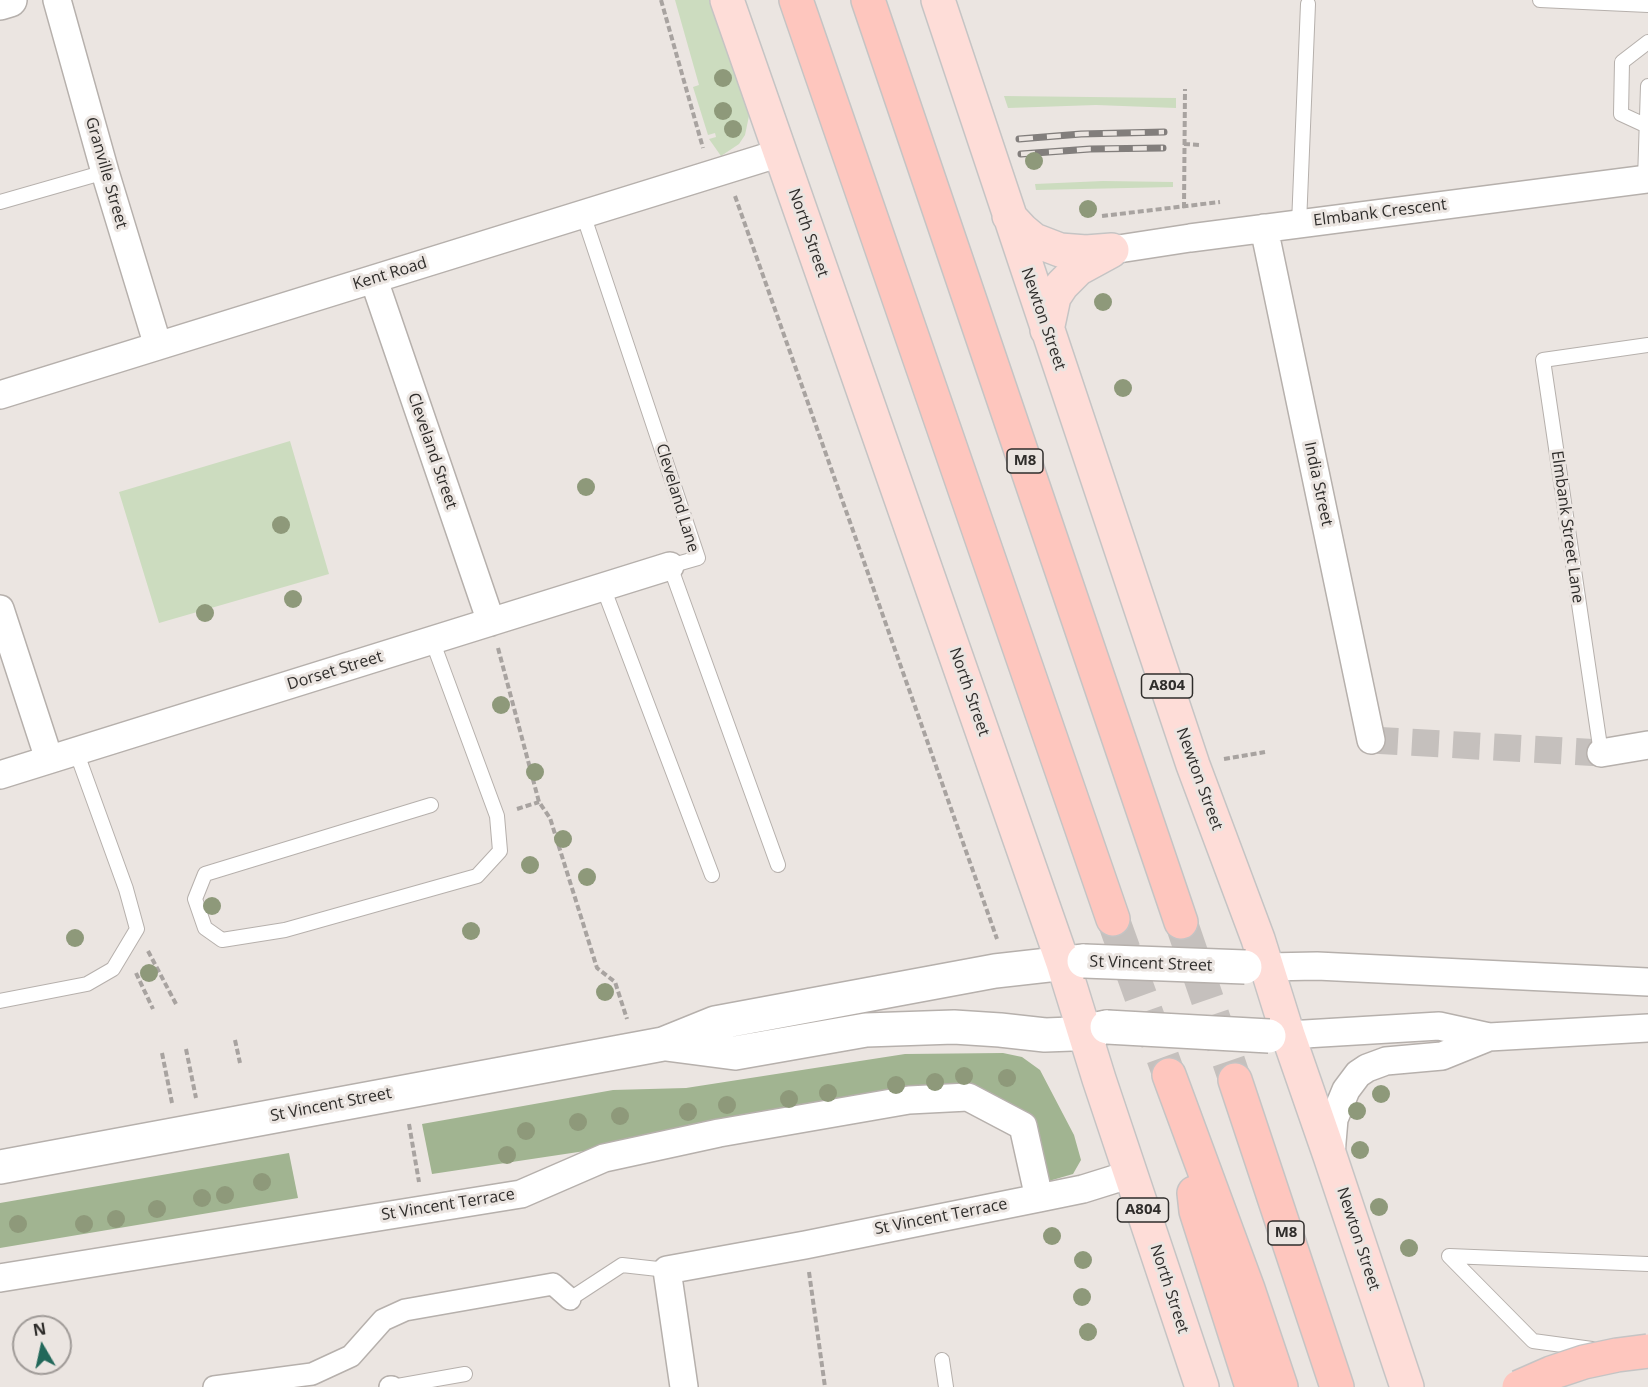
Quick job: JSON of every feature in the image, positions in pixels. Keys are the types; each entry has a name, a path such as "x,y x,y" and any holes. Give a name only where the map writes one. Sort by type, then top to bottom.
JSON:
{"highway":[{"path":"796,0 1113,919"},
{"name":"M8","path":"868,0 1181,922"},
{"path":"1169,1075 1248,1289 1281,1387"},
{"name":"M8","path":"1235,1080 1337,1387"},
{"path":"1186,1123 1196,1211 1252,1387"},
{"path":"1519,1387 1551,1372 1584,1362 1648,1351"}],"main road":[{"name":"North Street","path":"727,0 780,153 1074,962 1096,1029 1099,1079 1202,1387"},
{"name":"Newton Street","path":"938,0 1193,765 1279,1035 1330,1156 1410,1381"},
{"path":"1008,215 1034,240 1060,250 1086,252 1112,250"},
{"path":"1047,330 1054,297 1062,285 1078,269 1112,250"}],"street":[{"path":"0,3 10,0"},
{"name":"Granville Street","path":"57,0 105,172 158,346"},
{"name":"Kent Road","path":"0,395 780,153"},
{"name":"Elmbank Crescent","path":"1112,250 1264,228 1646,180"},
{"name":"India Street","path":"1264,228 1371,740"},
{"name":"Cleveland Street","path":"374,280 491,622"},
{"name":"Dorset Street","path":"0,775 670,566"},
{"path":"0,609 49,759"},
{"name":"Elmbank Street Lane","path":"1601,753 1648,745"},
{"name":"St Vincent Street","path":"0,1167 650,1046 715,1023 995,971 1074,962 1256,967 1317,966 1648,982"},
{"name":"St Vincent Street","path":"650,1046 735,1053 866,1030 954,1027 1045,1035 1096,1029 1279,1035 1439,1026 1489,1037 1648,1028"},
{"name":"St Vincent Street","path":"1330,1156 1334,1119 1346,1090 1358,1074 1386,1061 1442,1056 1489,1037"},
{"name":"St Vincent Terrace","path":"0,1278 521,1194 604,1158 719,1133 909,1100 968,1097 1023,1126 1039,1198"},
{"name":"St Vincent Terrace","path":"667,1270 805,1245 1083,1189 1131,1174"},
{"path":"667,1270 684,1387"},
{"path":"214,1387 312,1374 351,1356 383,1320 405,1310 553,1284 570,1299"}],"lane":[{"path":"1540,0 1648,5"},
{"path":"1299,224 1308,4"},
{"path":"1647,126 1621,114 1622,62 1648,42"},
{"path":"1646,180 1648,86"},
{"path":"0,202 105,172"},
{"name":"Cleveland Lane","path":"583,214 698,558 670,566 778,865"},
{"name":"Elmbank Street Lane","path":"1601,753 1543,360 1648,345"},
{"path":"603,587 712,875"},
{"path":"431,805 205,874 195,899 205,928 222,940 285,930 477,876 500,851 496,816 432,640"},
{"path":"0,1000 87,984 113,969 137,929 126,889 76,751"},
{"path":"1648,1264 1449,1256 1533,1341 1648,1357"},
{"path":"570,1299 622,1265 667,1270"},
{"path":"942,1360 946,1387"},
{"path":"391,1387 465,1374"}],"path":[{"path":"661,0 700,138"},
{"path":"1185,89 1184,206 1190,238"},
{"path":"1184,144 1201,145"},
{"path":"726,170 999,943"},
{"path":"1098,216 1229,201"},
{"path":"491,622 538,802 550,818 597,968 615,982 650,1046"},
{"path":"1193,765 1265,752"},
{"path":"137,929 176,1004"},
{"path":"125,950 153,1008"},
{"path":"235,1040 240,1063"},
{"path":"186,1049 190,1131"},
{"path":"162,1053 190,1131"},
{"path":"403,1092 423,1209"},
{"path":"805,1245 825,1387"}],"green space":[{"path":"675,0 709,0 747,107 749,116 745,135 739,144 721,156 709,139 716,137 715,133 708,135 693,87 699,85"},
{"path":"1004,96 1176,98 1176,108 1096,105 1008,108"},
{"path":"1103,181 1173,182 1173,187 1036,190 1035,184"},
{"path":"290,441 329,574 159,623 119,492"},
{"path":"1003,1053 1022,1057 1040,1070 1074,1135 1081,1160 1073,1174 1049,1181 988,1095 619,1141 585,1151 432,1174 422,1124 613,1090 686,1088 905,1054"},
{"path":"289,1153 298,1198 0,1248 0,1203"}],"tunnel":[{"path":"1371,740 1601,753"},
{"path":"1113,919 1169,1075"},
{"path":"1181,922 1235,1080"}],"railway":[{"path":"1019,139 1081,134 1164,132"},
{"path":"1021,154 1090,149 1163,148"}]}
